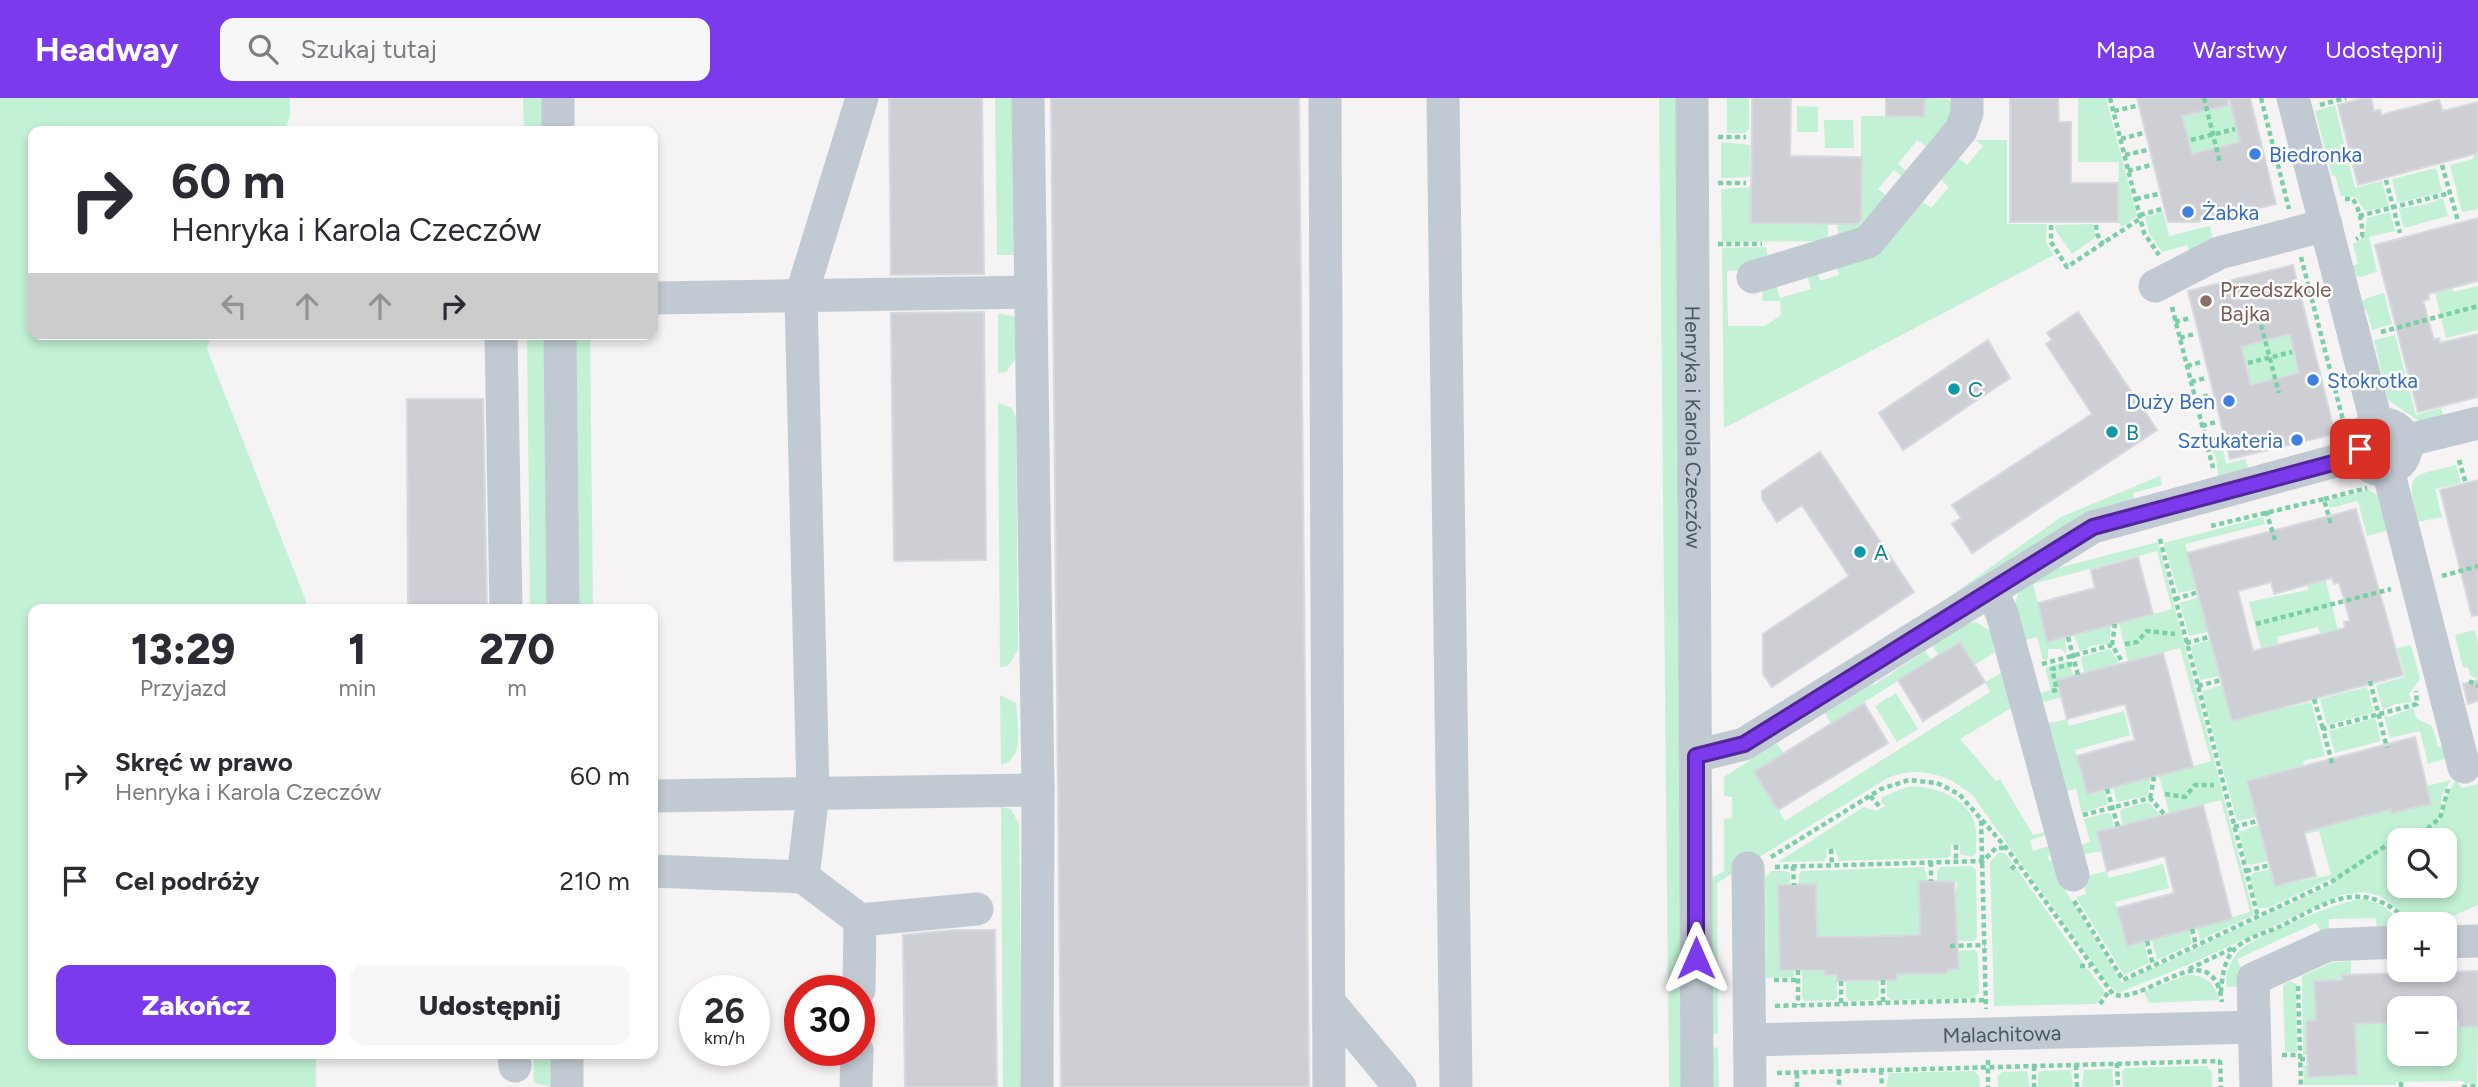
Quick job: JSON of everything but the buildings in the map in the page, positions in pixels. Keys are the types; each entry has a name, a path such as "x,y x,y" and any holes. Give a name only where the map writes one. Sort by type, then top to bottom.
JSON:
{"street":[{"path":"558,98 558,126"},
{"path":"803,877 813,793 801,296 862,98"},
{"path":"1028,98 1038,790 1037,1087"},
{"path":"1325,98 1329,1087"},
{"path":"1443,98 1456,1087"},
{"name":"Henryka i Karola Czeczów","path":"1692,98 1697,1087"},
{"path":"1753,277 1868,242 1961,130 1967,113 1966,98"},
{"path":"1696,756 1744,744 2093,527 2363,453 2402,460 2391,433 2326,225 2306,101"},
{"path":"2164,281 2218,253 2326,225"},
{"path":"658,298 1031,292"},
{"path":"501,340 506,604"},
{"path":"560,340 563,604"},
{"path":"2391,433 2478,423"},
{"path":"2363,453 2441,680 2464,767"},
{"path":"1992,591 2002,614 2073,875"},
{"path":"658,796 1038,790"},
{"path":"1757,1080 1750,1040 1760,866"},
{"path":"658,871 803,877 860,920 977,909"},
{"path":"859,975 860,920"},
{"path":"2457,942 2478,941"},
{"path":"2256,1087 2253,979 2328,945 2387,943"},
{"path":"1329,1002 1400,1087"},
{"name":"Malachitowa","path":"1750,1040 1987,1034 2220,1045 2254,1027"},
{"path":"567,1059 567,1087"},
{"path":"856,1087 857,1066"}],"path":[{"path":"2110,98 2144,233 2164,281 2180,338 2219,493"},
{"path":"2204,98 2220,163"},
{"path":"2261,98 2292,220"},
{"path":"2306,101 2346,98"},
{"path":"2114,111 2136,106"},
{"path":"2191,141 2235,129"},
{"path":"2121,139 2143,133"},
{"path":"1717,138 1746,137"},
{"path":"2125,155 2147,150"},
{"path":"2128,170 2151,165"},
{"path":"2442,165 2458,222"},
{"path":"2386,180 2400,233"},
{"path":"1717,183 1746,183"},
{"path":"2359,216 2450,193"},
{"path":"2136,199 2158,194"},
{"path":"2051,225 2052,242 2067,267 2140,217 2162,209"},
{"path":"2096,225 2096,234 2103,244"},
{"path":"2298,246 2344,425 2363,453"},
{"path":"2379,332 2478,306"},
{"path":"2175,323 2190,318"},
{"path":"2261,325 2278,393"},
{"path":"2180,338 2194,334"},
{"path":"2248,363 2292,352"},
{"path":"2187,366 2201,362"},
{"path":"2191,382 2205,378"},
{"path":"2195,399 2210,395"},
{"path":"2202,426 2216,422"},
{"path":"2206,441 2220,438"},
{"path":"2459,460 2466,485"},
{"path":"2200,529 2324,499 2331,525"},
{"path":"2266,512 2274,540"},
{"path":"2174,536 2160,539 2258,917"},
{"path":"2443,576 2478,566"},
{"path":"2256,624 2383,591"},
{"path":"2175,599 2198,592"},
{"path":"2115,624 2112,645 2123,663"},
{"path":"2125,644 2137,642 2147,631 2175,634"},
{"path":"2068,637 2078,675"},
{"path":"2186,643 2209,637"},
{"path":"2057,660 2112,645"},
{"path":"2047,668 2053,692 2057,690 2052,669 2073,664"},
{"path":"2198,686 2221,680"},
{"path":"2323,729 2417,704 2414,694 2420,685 2441,680"},
{"path":"2370,681 2387,748"},
{"path":"2314,699 2332,763"},
{"path":"2150,798 2154,777"},
{"path":"1760,866 1870,796 1899,781 1927,780 1959,794 2008,850 2109,990 2119,997 2140,991 2236,947"},
{"path":"2165,794 2185,797 2195,785 2214,785"},
{"path":"2108,789 2118,827"},
{"path":"1870,796 1881,808"},
{"path":"2073,875 2064,877 2067,889 2123,980 2331,882 2396,839 2428,828 2440,818 2444,796"},
{"path":"2059,822 2150,798"},
{"path":"2150,798 2165,814"},
{"path":"1981,819 1988,1087"},
{"path":"2234,827 2258,821"},
{"path":"1956,845 1956,862"},
{"path":"1760,866 1983,861 1996,848 2008,850"},
{"path":"1831,849 1832,865"},
{"path":"1931,862 1931,881"},
{"path":"2011,869 2018,863"},
{"path":"2246,871 2270,865"},
{"path":"1793,866 1794,885"},
{"path":"2192,929 2196,945"},
{"path":"2147,941 2153,965"},
{"path":"1950,946 1985,945"},
{"path":"2080,966 2091,966"},
{"path":"1798,970 1798,1005"},
{"path":"1757,1080 1797,1073 2117,1063 2220,1045 2222,1000 2217,985 2206,974 2186,971"},
{"path":"2298,974 2301,1087"},
{"path":"1763,980 1798,980"},
{"path":"1883,980 1883,1003"},
{"path":"1841,981 1841,1004"},
{"path":"2100,1004 2109,990"},
{"path":"2140,991 2145,1003"},
{"path":"1763,1006 1986,1000"},
{"path":"2280,1055 2308,1059"},
{"path":"2117,1063 2118,1087"},
{"path":"2076,1065 2077,1087"},
{"path":"2034,1066 2034,1087"},
{"path":"1881,1070 1882,1087"},
{"path":"1839,1072 1839,1087"},
{"path":"1797,1073 1797,1087"},
{"path":"2461,1085 2478,1086"}],"green space":[{"path":"0,98 290,98 290,116 287,126 28,126 28,340 210,340 207,349 306,604 28,604 28,1059 316,1059 316,1087 0,1087"},
{"path":"523,98 543,98 543,126 524,126"},
{"path":"995,98 1013,98 1014,255 997,255"},
{"path":"1659,98 1680,98 1685,1087 1669,1087"},
{"path":"1727,98 1749,98 1749,129 1745,133 1727,133"},
{"path":"1925,98 1949,99 1956,113 1931,150 1917,140 1898,164 1911,175 1907,181 1894,170 1878,189 1891,200 1866,232 1839,237 1837,224 1861,224 1861,116 1924,117"},
{"path":"2078,98 2106,98 2137,216 2122,227 2118,222 2119,162 2078,162"},
{"path":"2178,98 2208,98 2211,109 2231,104 2240,142 2196,172"},
{"path":"2335,105 2355,188 2382,181 2389,206 2365,211 2356,197 2341,196 2335,175 2332,176 2315,111"},
{"path":"1797,106 1818,107 1818,132 1797,132"},
{"path":"1824,120 1853,120 1854,148 1825,148"},
{"path":"1976,140 2007,140 2007,224 2047,224 2046,243 2054,255 1724,428 1722,248 1766,247 1769,263 1745,270 1727,271 1728,326 1765,326 1781,315 1780,301 1762,301 1763,291 1775,281 1780,298 1811,289 1806,272 1816,269 1820,281 1839,275 1836,263 1918,198 1931,208 1949,187 1937,176 1954,154 1967,165 1983,146"},
{"path":"1721,142 1750,145 1750,177 1721,178"},
{"path":"2478,153 2478,209 2462,212 2450,165 2473,159 2473,155"},
{"path":"2436,168 2442,192 2398,203 2392,179"},
{"path":"1751,187 1751,223 1828,223 1828,241 1722,242 1721,189"},
{"path":"2443,198 2448,216 2404,228 2399,209 2428,204"},
{"path":"2163,212 2169,236 2210,226 2214,244 2190,255 2187,245 2162,252 2150,235 2145,217"},
{"path":"2390,212 2395,231 2369,237 2377,272 2360,277 2351,275 2346,267 2358,264 2353,244 2364,238 2367,218"},
{"path":"2093,224 2095,238 2072,254 2056,231 2055,225"},
{"path":"2451,284 2453,292 2478,286 2478,330 2446,338 2434,289"},
{"path":"2384,293 2392,324 2372,330 2366,309 2357,311 2358,306 2367,298"},
{"path":"998,313 1015,317 1016,358 1006,372 998,373"},
{"path":"2237,329 2271,339 2290,334 2299,373 2255,403"},
{"path":"2395,335 2416,415 2441,408 2444,418 2419,421 2388,400 2374,340"},
{"path":"527,340 546,340 548,604 530,604"},
{"path":"570,340 590,340 593,604 574,604"},
{"path":"998,403 1012,408 1016,417 1018,650 1008,666 1000,667"},
{"path":"2221,441 2226,464 2245,459 2248,467 2219,481 2216,458 2210,444"},
{"path":"2456,465 2461,483 2435,489 2442,517 2418,522 2412,493 2414,479 2428,472"},
{"path":"2160,476 2162,485 2133,493 2136,504 1917,620 2061,517"},
{"path":"2369,490 2380,497 2389,530 2367,536 2358,501 2330,508 2328,500"},
{"path":"2263,517 2265,524 2185,544 2197,589 2178,593 2164,543"},
{"path":"2158,542 2254,915 2200,940 2197,928 2250,912 2221,800 2169,813 2159,776 2211,761 2180,648 2128,662 2119,623 2172,609 2157,551 2033,584 2047,641 2065,637 2066,654 2061,649 2048,649 2048,659 2043,660 2037,637 2025,640 2015,603 2019,591 2050,570"},
{"path":"2325,576 2338,631 2321,635 2318,627 2277,637 2279,648 2262,652 2249,602 2308,590 2306,581"},
{"path":"2199,597 2208,632 2189,636 2180,603"},
{"path":"1976,622 1992,632 1994,653 1974,665 1938,655 1932,645 1968,623"},
{"path":"2111,625 2109,644 2091,646 2080,652 2074,635"},
{"path":"2475,630 2478,644 2478,679 2470,675 2468,667 2463,668 2455,635"},
{"path":"2210,640 2220,676 2200,680 2191,649 2193,645"},
{"path":"2411,645 2420,679 2409,694 2412,702 2395,704 2383,710 2376,685 2405,677 2397,648"},
{"path":"2110,649 2120,664 2084,673 2081,657"},
{"path":"1925,651 1931,660 1831,723 1825,713"},
{"path":"2068,661 2074,676 2062,697 2040,703 2034,695 2051,690 2045,668"},
{"path":"2002,673 2016,705 1960,739 1996,781 2000,779 2033,835 2050,831 2050,834 2030,840 2033,851 2053,845 2056,853 2048,856 2049,861 2057,859 2065,890 2122,983 2333,884 2332,878 2268,908 2258,908 2250,878 2253,873 2271,869 2276,886 2331,875 2319,831 2305,834 2303,829 2328,814 2332,825 2361,817 2387,797 2392,813 2431,804 2427,786 2451,780 2442,795 2439,823 2446,796 2456,780 2462,788 2478,784 2478,905 2457,914 2457,912 2401,912 2380,896 2364,892 2341,895 2190,964 2118,993 2108,984 1973,796 1943,777 1909,772 1886,779 1717,883 1718,1033 1712,1035 1712,1047 1718,1048 1719,1087 1711,1087 1710,879 1724,871 1724,819 1732,818 1732,797 1724,796 1724,777 1776,743 1784,754 1755,772 1785,821 1990,692 1985,682"},
{"path":"2222,685 2232,720 2311,702 2325,756 2303,761 2304,766 2247,781 2256,817 2237,821 2202,693"},
{"path":"2367,687 2374,712 2327,725 2320,699"},
{"path":"1896,693 1918,729 1897,742 1875,706"},
{"path":"1000,695 1016,703 1018,730 1014,755 1001,765"},
{"path":"2413,708 2417,719 2432,726 2438,747 2451,744 2448,758 2428,764 2420,731 2390,738 2384,716 2389,717"},
{"path":"2124,711 2130,735 2075,750 2087,794 2104,790 2108,804 2082,813 2076,789 2059,793 2046,724 2067,719 2069,726"},
{"path":"2375,718 2381,741 2335,753 2329,731"},
{"path":"2151,778 2147,796 2117,802 2113,787"},
{"path":"1907,787 1938,791 1958,800 1966,807 1976,828 1976,853 1972,857 1960,854 1960,845 1951,845 1948,858 1839,861 1835,849 1826,849 1827,857 1823,861 1778,862 1864,807 1877,811 1885,806 1881,802 1882,797"},
{"path":"2148,802 2161,815 2123,825 2120,813 2122,809"},
{"path":"1001,807 1011,809 1019,824 1022,1087 1003,1087"},
{"path":"2111,814 2114,828 2097,833 2101,851 2081,855 2074,847 2090,842 2084,819"},
{"path":"2258,825 2268,861 2250,865 2246,862 2239,832"},
{"path":"1999,852 2006,854 2012,863 2009,866 2012,871 2016,868 2084,964 2079,964 2080,966 2088,969 2105,992 2096,1004 1994,1006 1990,862"},
{"path":"2163,864 2169,888 2115,902 2127,946 2144,942 2149,963 2124,975 2076,897 2086,894 2082,877 2107,871 2109,878"},
{"path":"1972,866 1976,870 1977,937 1974,941 1950,941 1957,883 1937,882 1937,871 1940,867"},
{"path":"1924,867 1928,881 1919,881 1920,935 1817,937 1816,885 1799,885 1799,874 1802,871"},
{"path":"1771,871 1786,871 1790,874 1790,885 1778,886 1780,970 1794,970 1793,977 1766,978 1765,877"},
{"path":"2364,899 2380,904 2390,912 2387,912 2387,932 2377,931 2376,918 2329,919 2328,935 2323,935 2316,923 2237,959 2245,976 2245,987 2227,987 2226,978 2230,964 2247,945 2278,929"},
{"path":"2189,930 2192,944 2157,960 2152,940"},
{"path":"1975,950 1978,954 1979,992 1974,998 1891,1000 1887,996 1887,980 1897,974 1959,969 1958,951"},
{"path":"2351,961 2351,975 2342,980 2314,981 2316,1020 2306,1021 2307,1055 2303,1055 2302,976 2331,963"},
{"path":"1825,967 1826,975 1837,975 1837,997 1835,1000 1805,1001 1802,998 1802,968"},
{"path":"1878,974 1879,996 1875,1000 1850,1001 1846,997 1846,981 1855,981 1856,975"},
{"path":"2186,975 2208,980 2215,988 2219,1000 2149,1003 2144,992"},
{"path":"2290,981 2296,984 2297,1052 2285,1052 2283,985"},
{"path":"2457,1020 2460,1027 2478,1026 2477,1084 2465,1084 2463,1081 2396,1082 2396,1085 2304,1085 2303,1065 2308,1065 2309,1077 2357,1075 2355,1024 2387,1023 2387,1066 2457,1066"},
{"path":"533,1059 553,1059 553,1087 534,1083"},
{"path":"2207,1066 2212,1072 2212,1087 2123,1087 2122,1071 2125,1068"},
{"path":"2112,1069 2114,1087 2082,1087 2084,1070"},
{"path":"2071,1070 2073,1087 2038,1087 2038,1073 2041,1071"},
{"path":"1974,1071 1979,1076 1980,1087 1886,1087 1889,1073"},
{"path":"2027,1071 2030,1087 1998,1087 1997,1077 2002,1072"}],"place":[{"name":"Biedronka","path":"2255,154"},
{"name":"Żabka","path":"2188,212"},
{"name":"Przedszkole Bajka","path":"2206,301"},
{"name":"Stokrotka","path":"2313,380"},
{"name":"C","path":"1954,389"},
{"name":"Duży Ben","path":"2229,401"},
{"name":"B","path":"2112,432"},
{"name":"Sztukateria","path":"2297,440"},
{"name":"A","path":"1860,552"}],"route":[{"path":"1696,958 1696,756 1744,744 2093,527 2329,464 2361,454 2360,449"}]}
